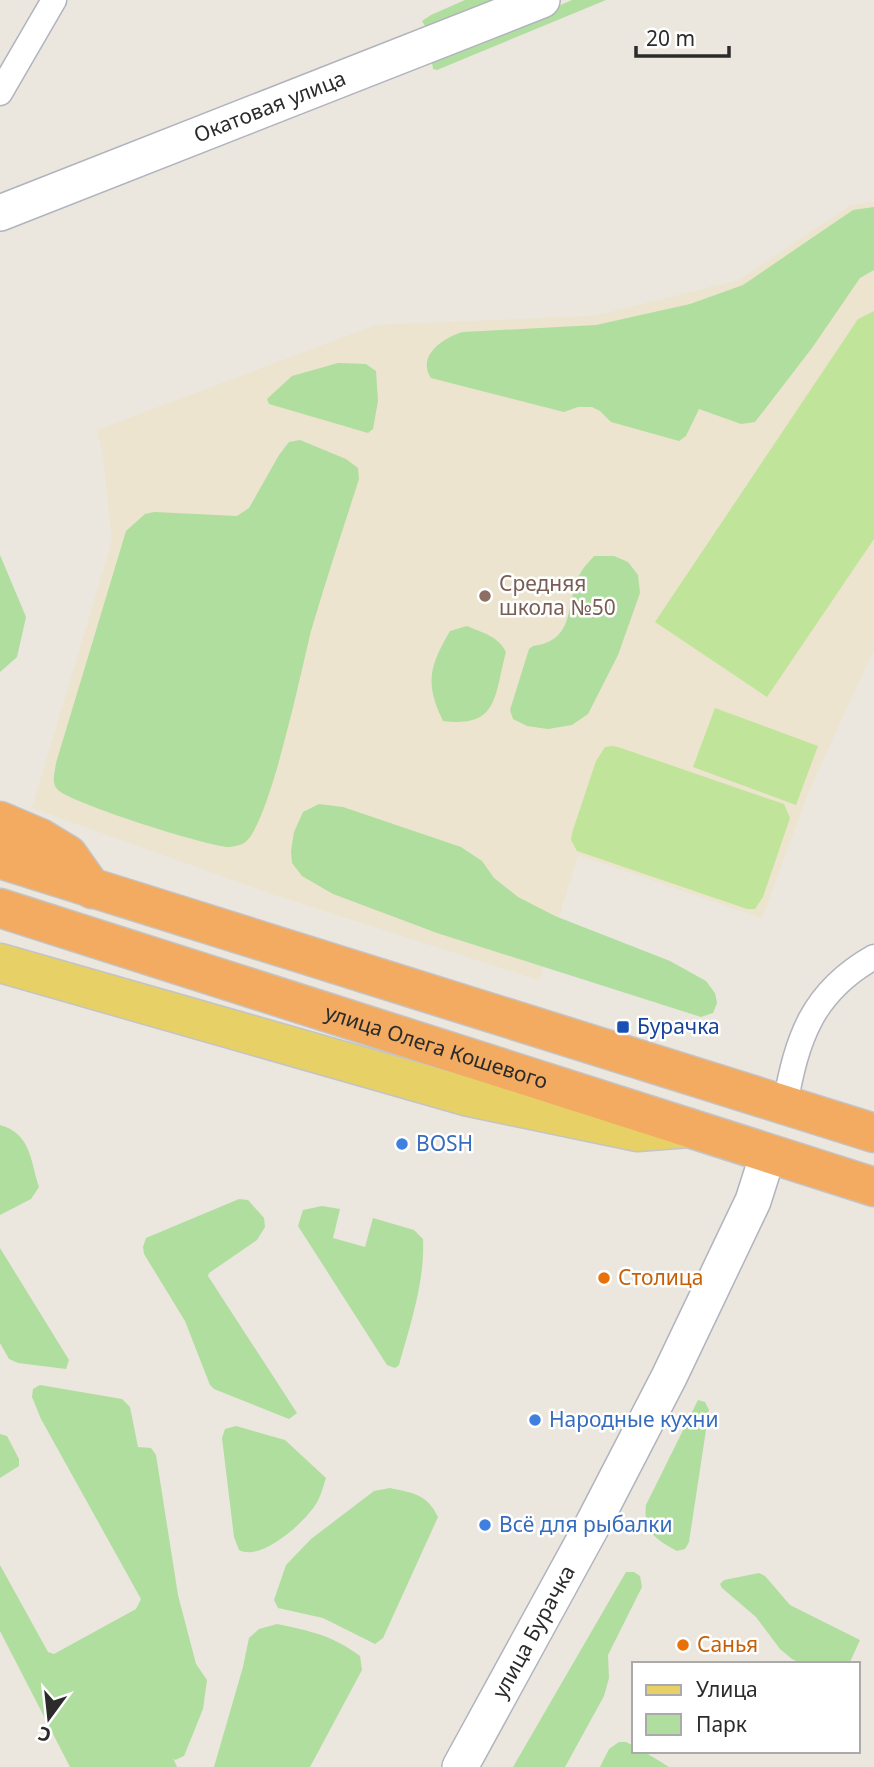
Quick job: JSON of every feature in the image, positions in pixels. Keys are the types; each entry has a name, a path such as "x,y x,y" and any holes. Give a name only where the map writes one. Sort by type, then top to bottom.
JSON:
{"highway":[{"path":"0,821 40,838 68,855 92,889"},
{"path":"0,859 874,1133"},
{"name":"улица Олега Кошевого","path":"0,908 874,1187"}],"main road":[{"name":"Окатовая улица","path":"0,213 542,0"},
{"path":"0,963 469,1097 637,1132 689,1128"},
{"name":"улица Бурачка","path":"460,1767 593,1524 668,1377 753,1201 768,1154"}],"street":[{"path":"0,93 54,0"},
{"path":"785,1105 792,1070 813,1013 821,999 849,974 874,957"}],"shaded area":[{"name":"Средняя школа №50","path":"874,202 874,649 810,788 762,918 578,855 539,980 269,893 32,808 112,542 103,455 97,430 376,325 594,316 739,280 851,205"}],"green space":[{"path":"465,0 503,0 427,29 422,21 431,15"},
{"path":"572,0 606,0 437,70 433,69 432,62"},
{"path":"874,207 874,270 860,278 812,348 755,422 741,424 699,409 686,436 679,441 611,422 592,407 578,407 564,412 431,378 427,370 427,362 434,349 448,338 463,332 596,325 690,304 743,285 853,210"},
{"path":"874,311 874,539 767,697 655,622 858,319"},
{"path":"338,363 366,364 376,371 378,401 373,429 368,433 269,404 267,399 292,376"},
{"path":"300,440 346,459 358,468 359,479 311,631 274,779 254,831 244,843 228,847 215,845 111,813 57,789 54,780 56,763 126,531 145,514 154,512 237,516 249,508 289,442"},
{"path":"0,555 26,617 17,657 0,672"},
{"path":"594,556 614,556 628,562 638,575 640,593 618,655 588,714 572,725 548,729 527,726 513,719 510,710 529,649 558,636 568,616 577,580"},
{"path":"467,626 494,639 506,652 496,695 484,714 475,719 461,722 443,721 432,685 434,665 450,631"},
{"path":"715,708 818,746 796,805 693,767"},
{"path":"612,746 784,804 790,818 763,897 755,909 747,909 577,851 571,840 572,833 596,761 605,747"},
{"path":"319,804 343,807 461,847 482,861 494,878 518,897 555,916 670,961 706,981 715,993 717,1003 713,1013 701,1017 437,933 333,894 302,876 292,863 294,832 303,812"},
{"path":"0,1125 10,1129 24,1141 39,1187 31,1199 0,1215"},
{"path":"239,1199 248,1200 264,1218 265,1227 257,1240 208,1276 297,1413 289,1419 210,1385 185,1321 144,1254 146,1238"},
{"path":"322,1206 340,1209 333,1238 365,1247 373,1218 414,1230 423,1239 422,1271 416,1303 399,1365 395,1368 387,1365 298,1226 303,1210"},
{"path":"0,1248 69,1360 66,1369 18,1363 9,1359 0,1343"},
{"path":"40,1385 122,1399 130,1407 138,1447 151,1448 156,1455 178,1595 196,1664 207,1680 203,1709 184,1756 175,1760 173,1758 177,1767 70,1767 0,1631 0,1565 48,1652 54,1654 136,1609 141,1599 41,1419 32,1397 33,1389"},
{"path":"698,1400 705,1402 709,1410 689,1542 685,1549 677,1551 652,1533 646,1521 646,1505"},
{"path":"236,1426 285,1440 326,1478 318,1501 302,1521 281,1539 259,1551 239,1550 234,1537 222,1438 225,1429"},
{"path":"0,1434 7,1436 19,1459 19,1466 0,1478"},
{"path":"390,1488 424,1499 438,1517 383,1638 375,1644 323,1618 278,1608 274,1600 286,1565 311,1539 374,1491"},
{"path":"626,1572 634,1572 640,1576 642,1587 608,1655 609,1678 604,1696 565,1767 513,1767"},
{"path":"759,1573 765,1576 790,1605 860,1640 850,1662 798,1662 792,1659 780,1649 756,1617 722,1588 720,1584 724,1580"},
{"path":"277,1624 340,1643 360,1656 362,1670 310,1767 214,1767 249,1638 259,1629"},
{"path":"619,1742 626,1742 632,1745 632,1753 646,1753 669,1767 600,1767 609,1749"}],"place":[{"name":"Средняя школа №50","path":"485,596"},
{"name":"Бурачка","path":"623,1027"},
{"name":"BOSH","path":"402,1144"},
{"name":"Столица","path":"604,1278"},
{"name":"Народные кухни","path":"535,1420"},
{"name":"Всё для рыбалки","path":"485,1525"},
{"name":"Санья","path":"683,1645"}]}
